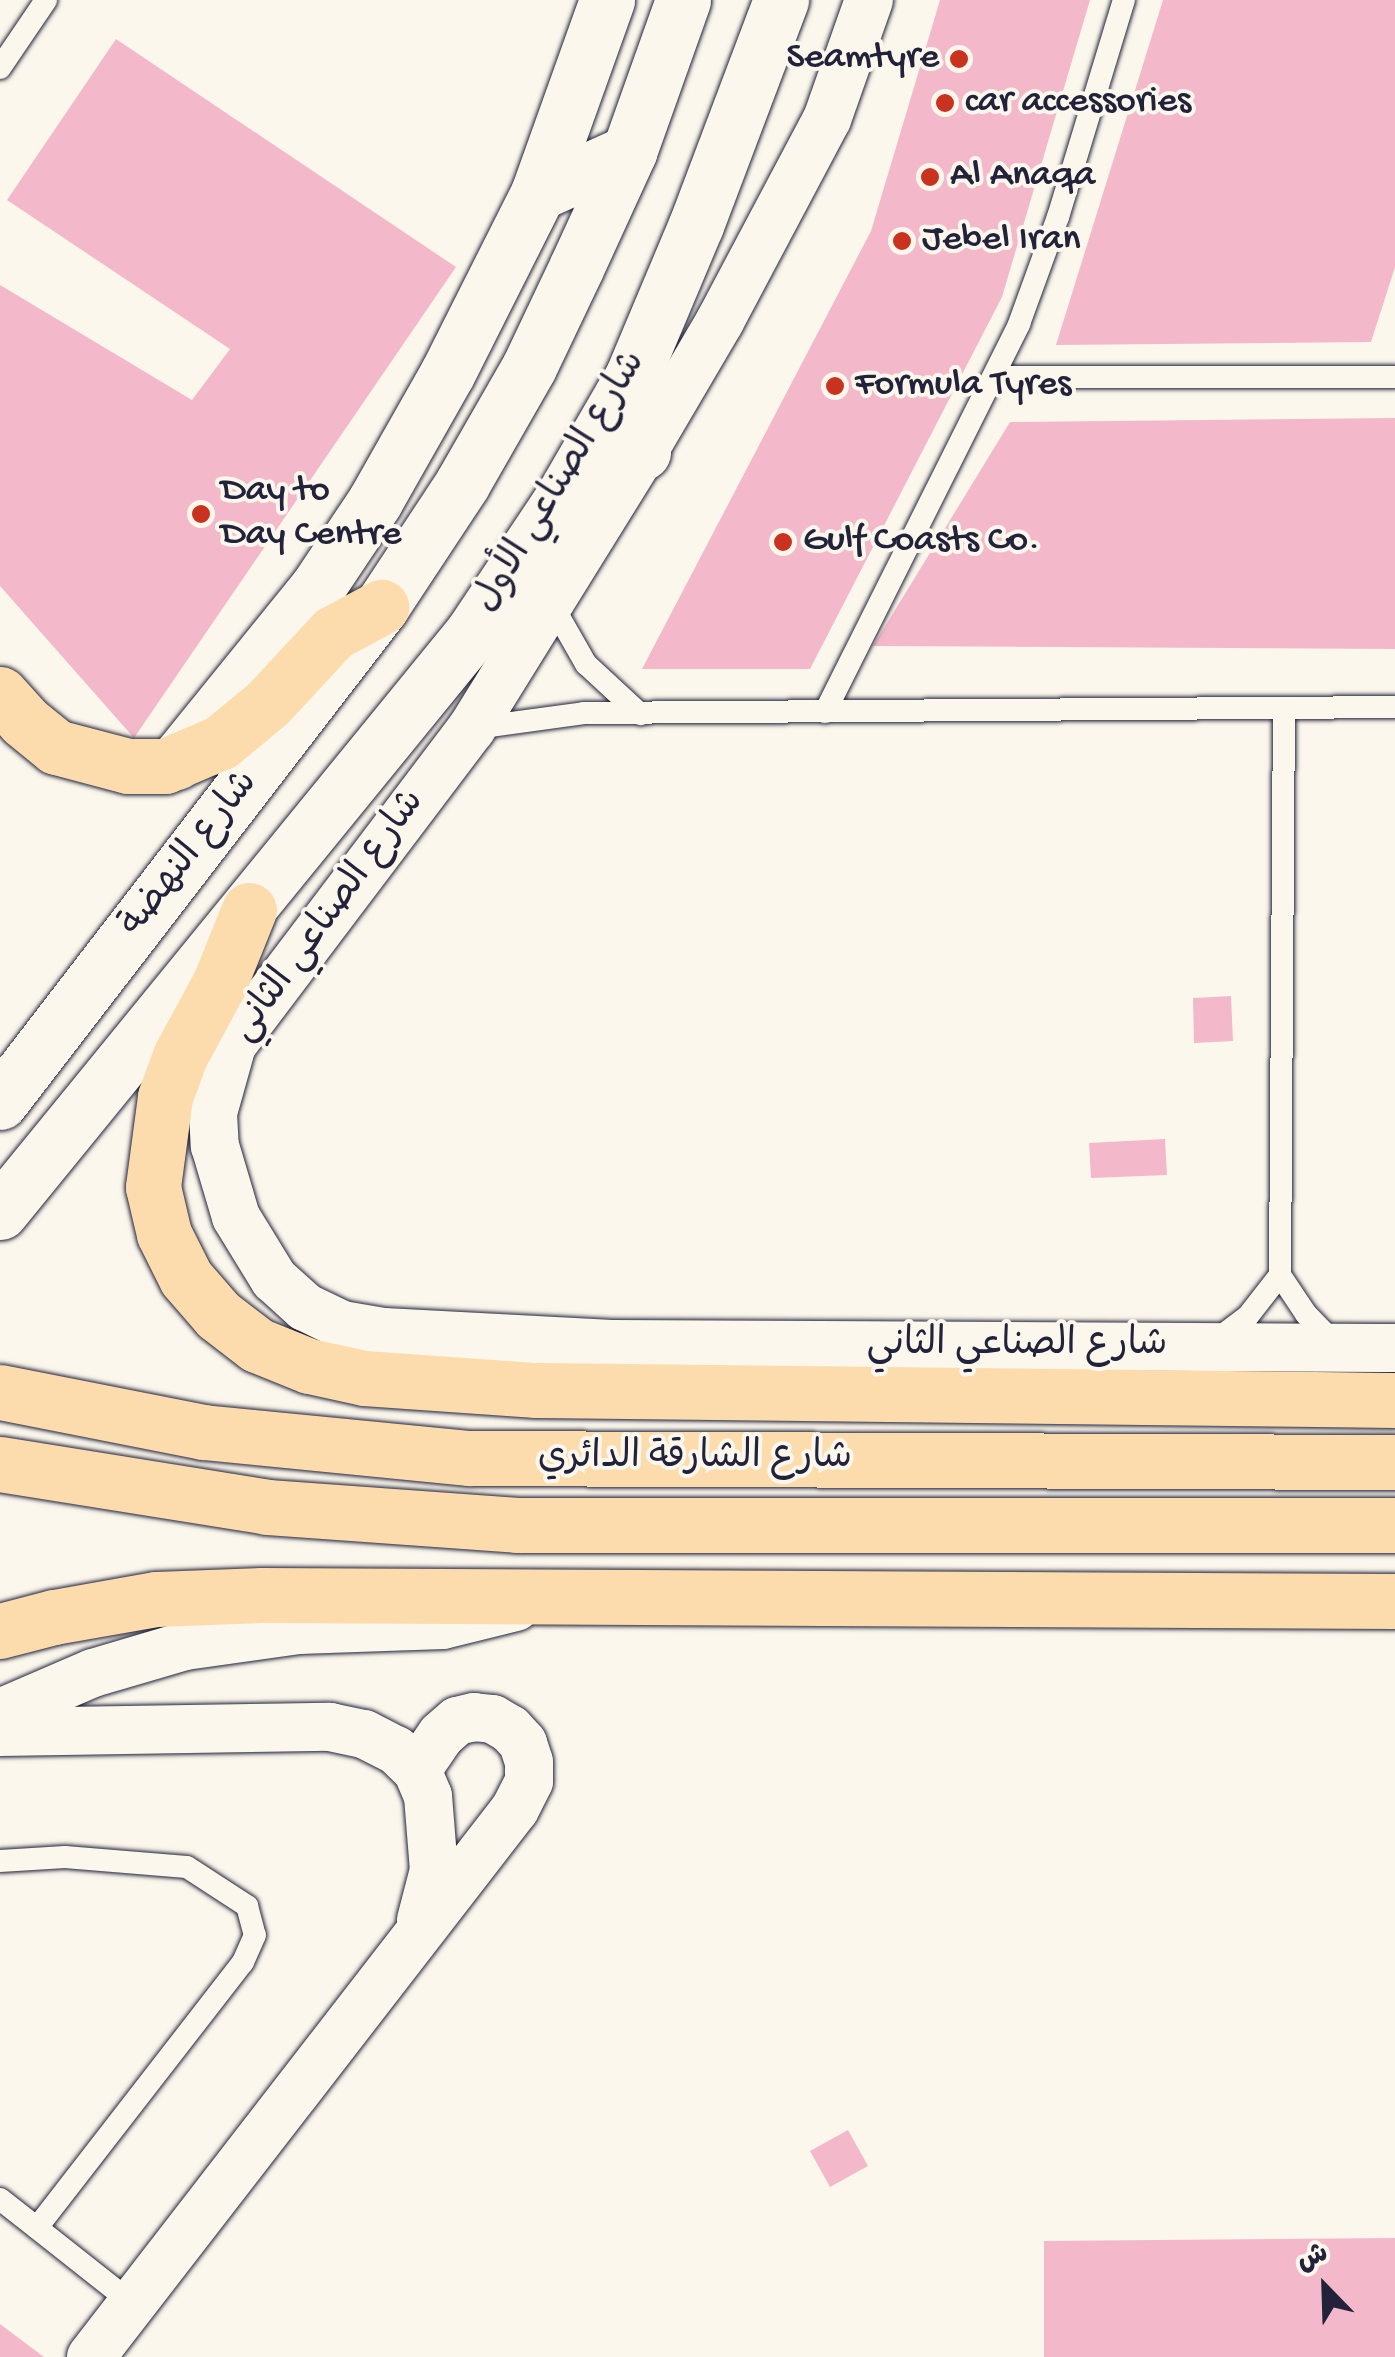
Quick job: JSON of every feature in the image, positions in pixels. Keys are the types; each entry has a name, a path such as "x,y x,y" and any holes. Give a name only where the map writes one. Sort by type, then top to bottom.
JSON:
{"main road":[{"path":"176,762 317,588 374,501 480,314 538,193 607,0"},
{"path":"0,694 56,747 128,766 176,762 206,752 236,731 334,633 381,608 462,484 529,367 629,152 684,0"},
{"name":"شارع الصناعي الأول","path":"249,910 473,632 562,500 632,377 696,226 781,0"},
{"path":"538,193 629,152"},
{"path":"562,500 644,452"},
{"name":"شارع النهضة","path":"0,1102 381,608"},
{"path":"249,910 220,982 180,1056 165,1097 153,1187 164,1234 186,1278 218,1315 256,1346 309,1366 364,1378 536,1390 1395,1400"},
{"name":"شارع النهضة","path":"0,1212 249,910"},
{"name":"شارع الشارقة الدائري","path":"0,1392 151,1423 314,1446 470,1458 1395,1462"},
{"name":"شارع الشارقة الدائري","path":"0,1464 267,1507 602,1527 1395,1525"},
{"path":"0,1632 54,1616 156,1600 262,1596 1395,1601"}],"street":[{"name":"شارع الصناعي الثاني","path":"869,0 826,119 720,321 644,452 471,729 251,1015 220,1078 213,1113 215,1146 236,1217 274,1279 305,1306 342,1325 468,1339 812,1347 1395,1348"},
{"path":"0,1713 93,1672 185,1646 299,1630 466,1622 535,1599"},
{"path":"91,2357 515,1809 529,1781 523,1743 494,1720 474,1717 457,1722 441,1734 417,1770"},
{"path":"0,1732 330,1727 364,1734 396,1750 417,1770 428,1796 435,1836 434,1870 418,1933"}],"lane":[{"path":"0,68 46,0"},
{"path":"824,712 996,377 1058,217 1124,0"},
{"path":"996,377 1395,377"},
{"path":"550,601 586,664 640,714"},
{"path":"471,729 584,713 1395,707"},
{"path":"1284,708 1280,1275 1306,1314 1339,1347"},
{"path":"1206,1347 1248,1316 1280,1275"},
{"path":"0,1861 65,1857 187,1867 236,1896 254,1920 255,1935 243,1962 37,2228"},
{"path":"0,2199 132,2303"}],"building":[{"path":"940,0 1090,0 1002,297 810,669 642,669 871,231"},
{"path":"1163,0 1395,0 1395,267 1371,342 1056,345"},
{"path":"116,39 456,267 134,738 0,586 0,285 192,400 230,349 7,200"},
{"path":"1395,418 1395,649 873,646 1010,422"},
{"path":"1231,996 1233,1041 1194,1043 1193,998"},
{"path":"1165,1139 1167,1175 1091,1178 1089,1143"},
{"path":"848,2130 868,2166 830,2187 810,2151"},
{"path":"1395,2238 1395,2357 1044,2357 1044,2241"},
{"path":"0,2324 44,2357 0,2357"}],"place":[{"name":"Seamtyre","path":"959,59"},
{"name":"car accessories","path":"945,103"},
{"name":"Al Anaqa","path":"930,177"},
{"name":"Jebel Iran","path":"902,241"},
{"name":"Formula Tyres","path":"835,386"},
{"name":"Day to Day Centre","path":"201,514"},
{"name":"Gulf Coasts Co.","path":"783,542"}]}
